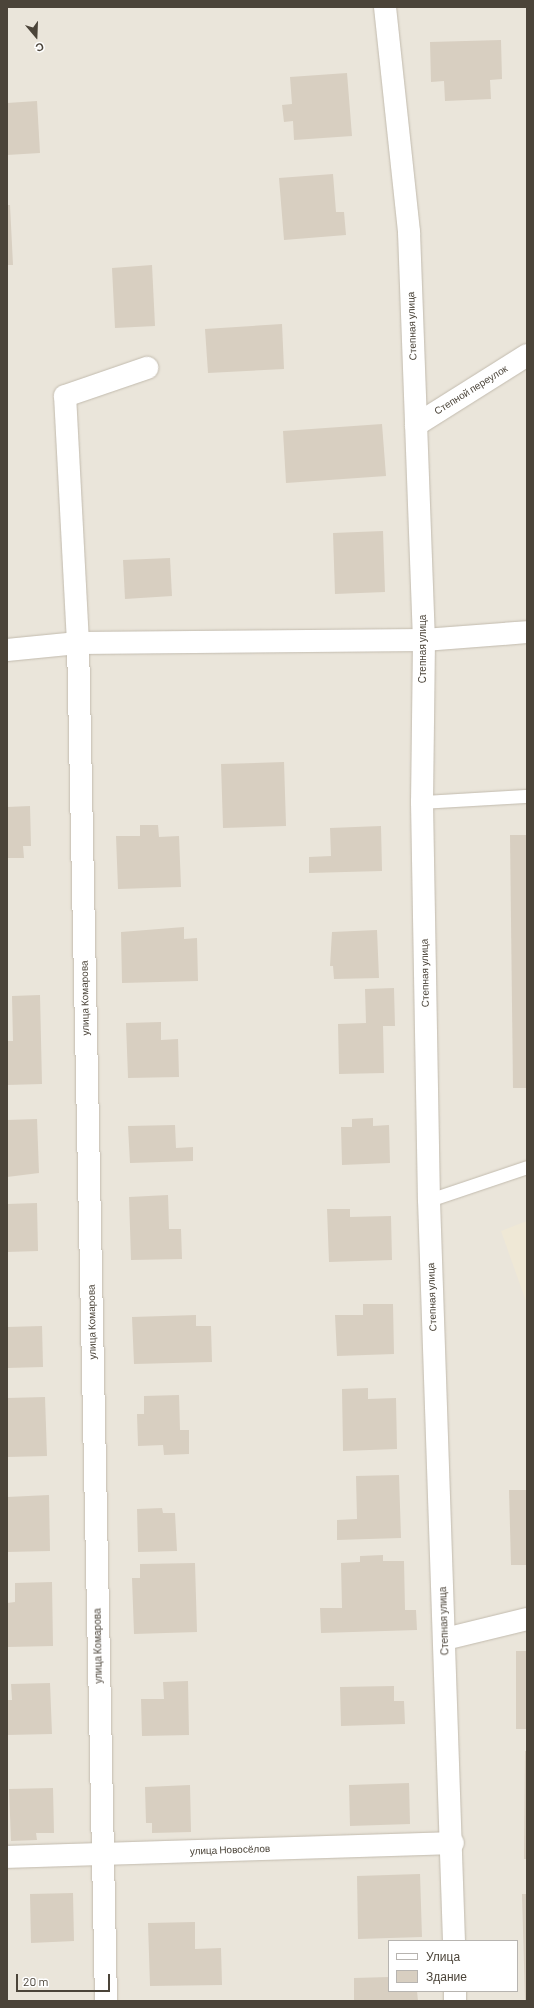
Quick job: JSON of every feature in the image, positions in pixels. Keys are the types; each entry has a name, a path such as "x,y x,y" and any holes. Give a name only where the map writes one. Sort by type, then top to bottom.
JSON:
{"street":[{"name":"Степная улица","path":"385,7 409,232 424,640 422,802 428,1200 453,1843 454,1940"},
{"name":"Степной переулок","path":"416,425 527,355"},
{"name":"улица Комарова","path":"106,2001 78,643 65,396 147,368"},
{"path":"7,650 78,643 424,640 527,632"},
{"path":"445,1639 527,1619"},
{"name":"улица Новосёлов","path":"7,1856 453,1843"}],"lane":[{"path":"422,802 527,796"},
{"path":"428,1200 527,1167"}],"shaded area":[{"path":"7,7 527,7 527,2001 7,2001"},
{"path":"527,1221 527,1304 501,1231"}],"building":[{"path":"501,40 502,79 490,80 491,99 445,101 444,81 431,82 430,42"},
{"path":"347,73 352,136 294,140 293,121 284,122 282,105 292,104 290,77"},
{"path":"37,101 40,153 7,155 7,103"},
{"path":"333,174 336,212 344,212 346,235 284,240 279,178"},
{"path":"7,205 10,205 13,265 7,265"},
{"path":"152,265 155,326 115,328 112,268"},
{"path":"282,324 284,369 208,373 205,329"},
{"path":"382,424 386,476 286,483 283,431"},
{"path":"383,531 385,592 335,594 333,533"},
{"path":"170,558 172,596 125,599 123,560"},
{"path":"284,762 286,826 223,828 221,764"},
{"path":"30,806 31,846 23,846 24,858 7,858 7,807"},
{"path":"140,825 158,825 159,837 179,836 181,887 118,889 116,836 140,836"},
{"path":"381,826 382,871 309,873 309,857 331,856 330,828"},
{"path":"510,835 527,835 527,1088 513,1088"},
{"path":"184,927 184,939 197,938 198,981 122,983 121,932"},
{"path":"377,930 379,978 334,979 333,966 330,966 332,932"},
{"path":"394,988 395,1026 383,1026 384,1073 339,1074 338,1024 366,1023 365,989"},
{"path":"40,995 42,1084 7,1085 7,1041 13,1041 12,996"},
{"path":"161,1022 161,1040 178,1039 179,1077 128,1078 126,1023"},
{"path":"373,1118 373,1126 389,1125 390,1163 342,1165 341,1127 352,1127 352,1119"},
{"path":"37,1119 39,1173 7,1177 7,1120"},
{"path":"175,1125 176,1148 193,1147 193,1161 130,1163 128,1126"},
{"path":"168,1195 169,1229 181,1229 182,1259 131,1260 129,1197"},
{"path":"37,1203 38,1251 7,1252 7,1204"},
{"path":"327,1209 350,1209 350,1217 391,1216 392,1260 329,1262"},
{"path":"363,1304 393,1304 394,1354 337,1356 335,1315 363,1315"},
{"path":"196,1315 196,1326 211,1326 212,1362 134,1364 132,1317"},
{"path":"42,1326 43,1367 7,1368 7,1327"},
{"path":"368,1388 368,1399 396,1398 397,1449 343,1451 342,1389"},
{"path":"179,1395 180,1430 189,1430 189,1454 164,1455 163,1445 138,1446 137,1414 144,1414 144,1396"},
{"path":"45,1397 47,1456 7,1457 7,1398"},
{"path":"399,1475 401,1538 337,1540 337,1520 357,1519 356,1476"},
{"path":"509,1490 527,1490 527,1565 511,1565"},
{"path":"49,1495 50,1551 7,1552 7,1497"},
{"path":"162,1508 163,1513 175,1513 177,1551 138,1552 137,1509"},
{"path":"383,1555 383,1561 404,1561 405,1610 416,1610 417,1630 321,1633 320,1608 342,1608 341,1563 360,1562 360,1556"},
{"path":"195,1563 197,1632 134,1634 132,1578 140,1578 140,1564"},
{"path":"52,1582 53,1646 7,1647 7,1603 15,1602 15,1583"},
{"path":"516,1651 527,1651 527,1729 516,1729"},
{"path":"188,1681 189,1735 142,1736 141,1699 164,1699 163,1682"},
{"path":"50,1683 52,1734 7,1735 7,1700 12,1700 11,1684"},
{"path":"394,1686 394,1701 404,1701 405,1724 341,1726 340,1687"},
{"path":"525,1751 527,1751 527,1859 524,1859"},
{"path":"409,1783 410,1824 350,1826 349,1785"},
{"path":"190,1785 191,1832 152,1833 152,1823 146,1823 145,1787"},
{"path":"53,1788 54,1833 36,1833 37,1840 11,1841 9,1789"},
{"path":"420,1874 422,1937 358,1939 357,1876"},
{"path":"73,1893 74,1941 31,1943 30,1894"},
{"path":"522,1894 527,1894 527,2000 525,2000"},
{"path":"195,1922 195,1949 221,1948 222,1985 150,1986 148,1923"},
{"path":"388,1977 388,1992 417,1992 418,2001 354,2001 354,1978"}]}
